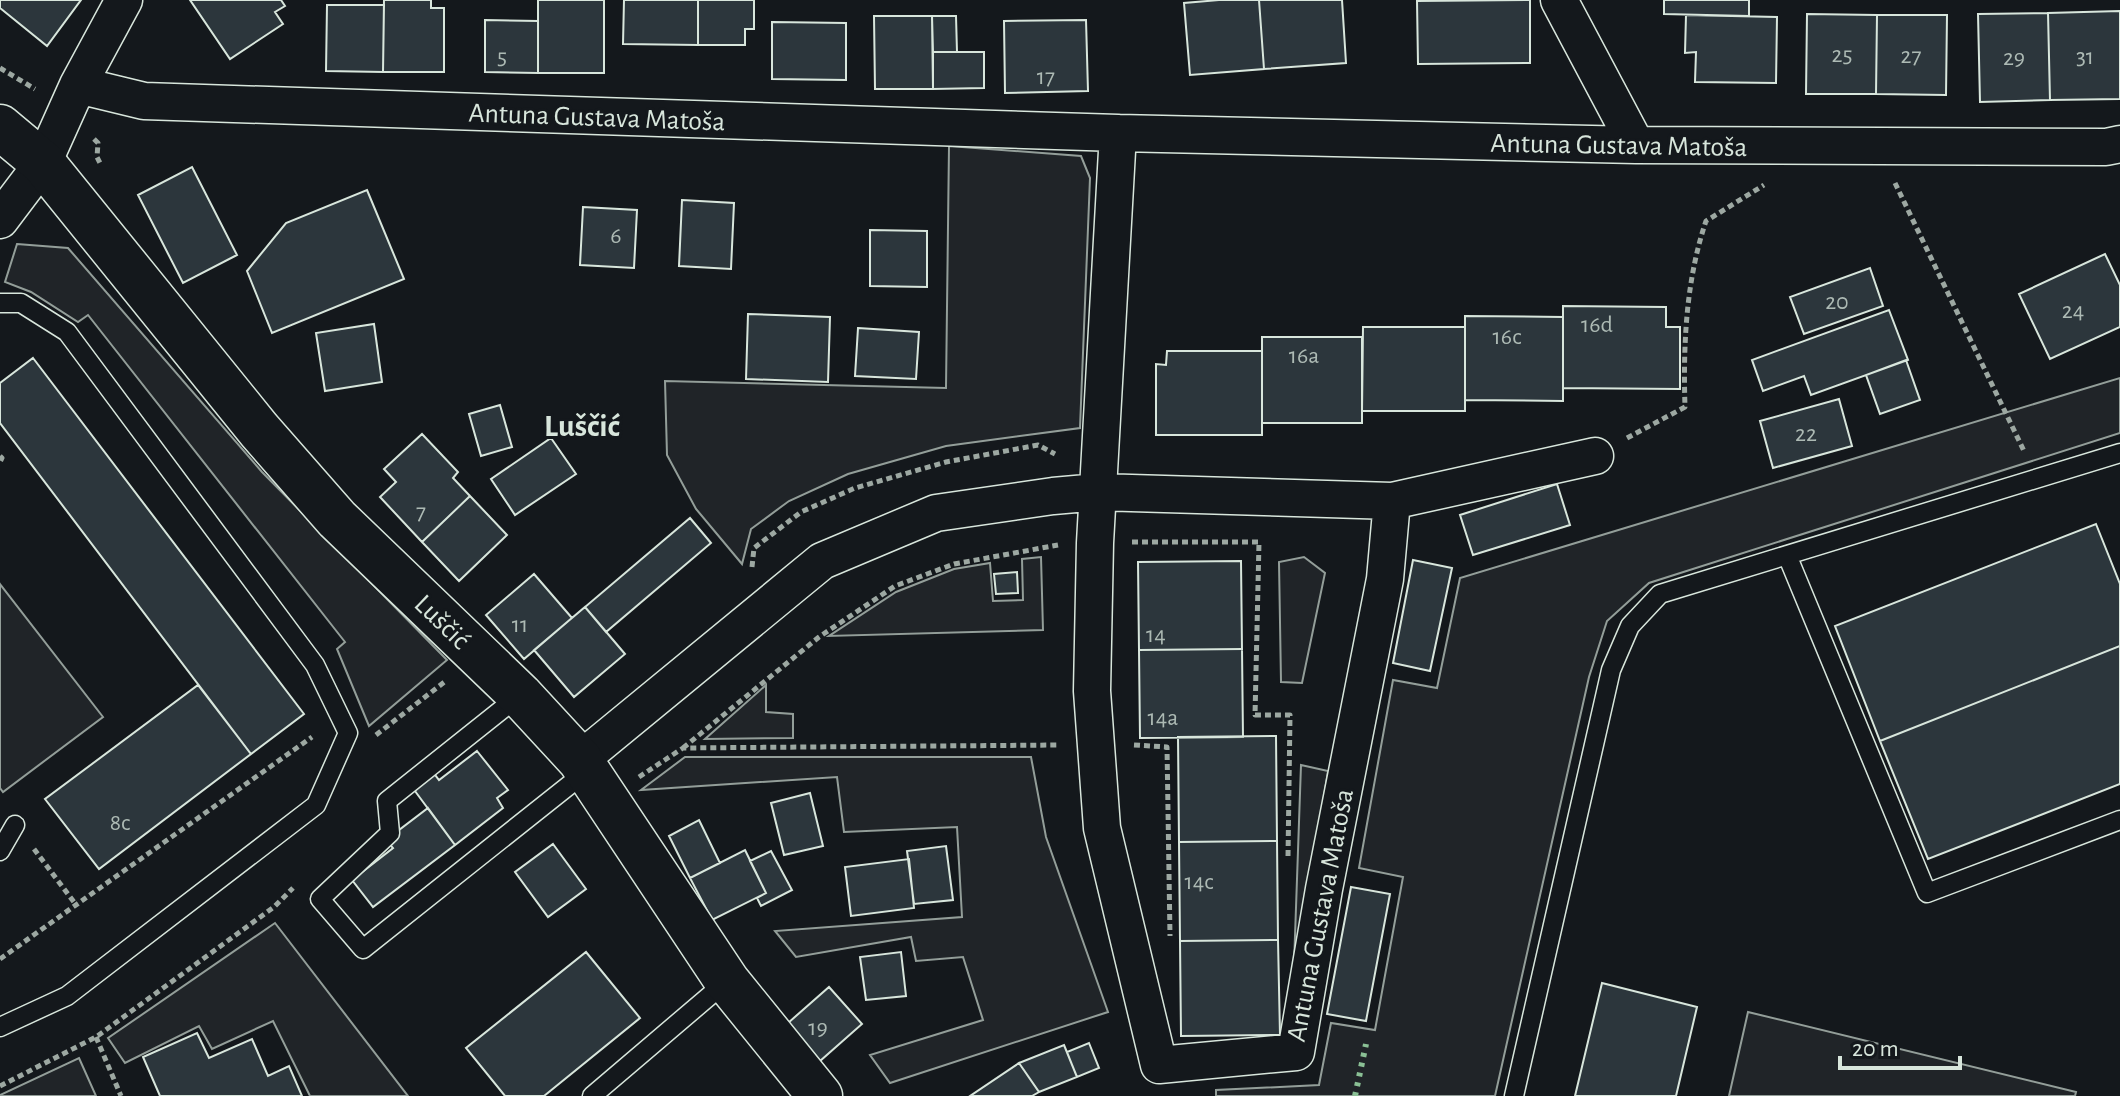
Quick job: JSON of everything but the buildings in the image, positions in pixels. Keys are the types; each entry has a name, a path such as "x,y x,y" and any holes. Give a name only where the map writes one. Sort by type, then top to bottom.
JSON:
{"main road":[{"name":"Luščić","path":"0,127 43,163 259,430 337,519 520,695 584,766 727,981 820,1096"}],"street":[{"path":"0,220 43,163 78,85 124,0"},
{"path":"1559,0 1636,145"},
{"name":"Antuna Gustava Matoša","path":"78,85 144,101 1118,133 1636,145 2106,147 2120,144"},
{"name":"Antuna Gustava Matoša","path":"1118,133 1095,543 1094,744 1102,828 1159,1065 1296,1052 1385,579 1392,501"},
{"path":"584,766 822,561 936,513 1098,492 1392,501 1595,456"}],"lane":[{"path":"0,303 21,303 67,332 315,665 348,733 316,805 67,996 0,1027"},
{"path":"1514,1096 1611,670 1630,626 1660,594 2120,453"},
{"path":"1787,555 1927,893 2120,820"},
{"path":"520,695 387,801 390,833 320,899 363,949 584,766"},
{"path":"0,851 15,825"},
{"path":"592,1096 727,981"}],"path":[{"path":"0,68 29,86"},
{"path":"1877,146 2037,478"},
{"path":"1595,456 1685,407 1684,355 1697,248 1706,221 1774,179"},
{"path":"0,456 0,462"},
{"path":"629,784 683,748 819,637 895,586 954,564 1053,545 1259,542 1255,715 1290,715 1288,871"},
{"path":"374,750 377,735 451,677"},
{"path":"0,959 318,733 377,735"},
{"path":"683,748 1094,744 1167,747 1170,938"},
{"path":"15,825 77,906"},
{"path":"0,1086 96,1037 274,907 295,886"},
{"path":"96,1037 121,1096"}],"shaded area":[{"path":"949,146 1081,156 1090,178 1080,428 946,446 848,474 789,501 751,529 742,564 696,509 667,455 665,381 946,388"},
{"path":"17,244 68,248 262,472 447,660 369,726 337,649 345,642 88,315 78,322 31,292 5,282"},
{"path":"2120,378 2120,433 1649,583 1607,621 1589,677 1495,1096 1216,1096 1216,1090 1319,1085 1331,1023 1375,1030 1403,877 1359,868 1393,680 1437,688 1460,578"},
{"path":"1041,557 1043,630 829,636 896,592 954,569 990,563 993,601 1023,600 1022,559"},
{"path":"1304,557 1325,573 1302,683 1281,682 1279,562"},
{"path":"0,584 103,717 3,792 0,788"},
{"path":"766,685 766,712 793,714 793,738 705,739"},
{"path":"685,757 1031,757 1046,837 1108,1012 890,1083 870,1055 983,1020 963,957 916,961 911,937 796,957 775,931 962,917 957,827 844,832 837,777 641,790"},
{"path":"1301,765 1328,771 1293,993"},
{"path":"275,923 408,1096 310,1096 273,1021 212,1049 199,1026 125,1063 108,1038"},
{"path":"1748,1012 2076,1092 2075,1096 1729,1096"},
{"path":"79,1058 96,1096 0,1096 0,1095"}],"hedge":[{"path":"1355,1096 1366,1044"}],"district":[{"name":"Luščić","path":"582,425"}]}
